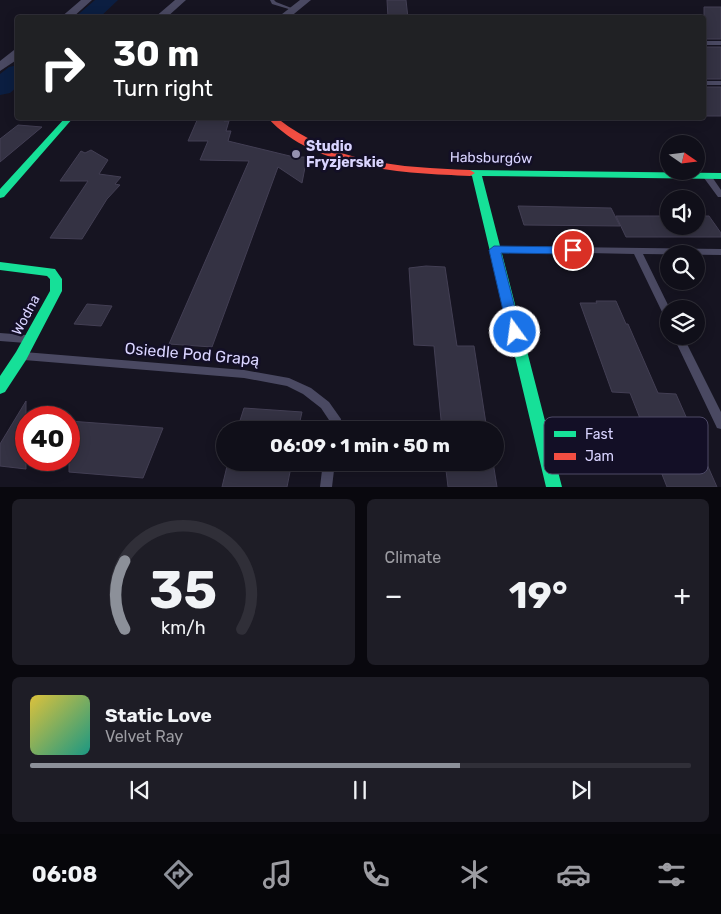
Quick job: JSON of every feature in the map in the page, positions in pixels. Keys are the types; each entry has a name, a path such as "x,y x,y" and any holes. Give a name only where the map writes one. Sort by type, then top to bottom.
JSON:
{"street":[{"path":"68,15 87,0"},
{"path":"162,15 180,0"},
{"path":"285,15 292,8 306,0"},
{"path":"0,67 15,55"},
{"path":"0,195 67,120"},
{"name":"Habsburgów","path":"274,120 288,131 332,153 355,160 412,169 476,173 721,176"},
{"path":"476,173 544,447"},
{"name":"Wodna","path":"0,266 51,272 56,279 56,291 31,339 0,388"}],"lane":[{"path":"272,0 279,6 292,8"},
{"path":"706,43 721,43"},
{"path":"706,83 721,83"},
{"path":"707,176 721,195"},
{"path":"494,250 721,252"},
{"path":"638,251 661,300"},
{"path":"0,337 31,339"},
{"path":"682,345 721,424"},
{"name":"Osiedle Pod Grapą","path":"21,356 244,374 288,382 307,391 325,405 335,421"},
{"path":"326,486 328,471"}],"building":[{"path":"387,0 406,0 408,15 388,15"},
{"path":"704,7 721,7 721,39 706,39 706,15 704,15"},
{"path":"706,47 721,47 721,79 706,79"},
{"path":"706,87 721,87 721,116 706,116"},
{"path":"197,120 224,120 229,121 226,131 231,131 228,141 294,157 307,157 302,183 278,167 212,347 169,344 249,161 200,160 208,141 188,141"},
{"path":"18,125 42,127 0,162 0,139"},
{"path":"91,150 108,160 99,174 121,177 115,184 120,185 107,199 82,239 50,238 88,181 60,181 81,151 85,153"},
{"path":"518,206 611,208 620,226 524,225"},
{"path":"616,216 660,216 660,235 705,235 705,216 709,216 721,233 721,237 626,237"},
{"path":"426,266 445,267 457,346 474,346 486,421 441,421 434,346 414,345 409,268"},
{"path":"596,301 616,301 658,393 676,394 686,417 639,417 630,393 612,392 580,303 597,303"},
{"path":"87,304 112,306 101,326 74,324"},
{"path":"244,408 302,412 300,421 240,421"},
{"path":"15,419 15,468 0,466 0,444"},
{"path":"80,422 163,428 143,478 69,472 80,471"},
{"path":"708,467 717,487 667,487 662,474 708,474"},
{"path":"226,471 290,471 287,487 222,487"},
{"path":"446,471 494,471 497,487 448,487"}],"waterway":[{"path":"89,15 108,0"},
{"path":"0,87 15,75"}],"traffic: fast":[{"path":"0,195 67,120"},
{"path":"470,173 721,176"},
{"path":"476,173 544,447"},
{"path":"0,266 51,272 56,279 56,291 21,356 0,388"},
{"path":"551,474 554,487"}],"traffic: jam":[{"path":"274,120 289,132 320,149 361,162 405,169 470,173"}],"place":[{"name":"Studio Fryzjerskie","path":"296,154"}],"route":[{"path":"515,332 494,250 573,250"}]}
